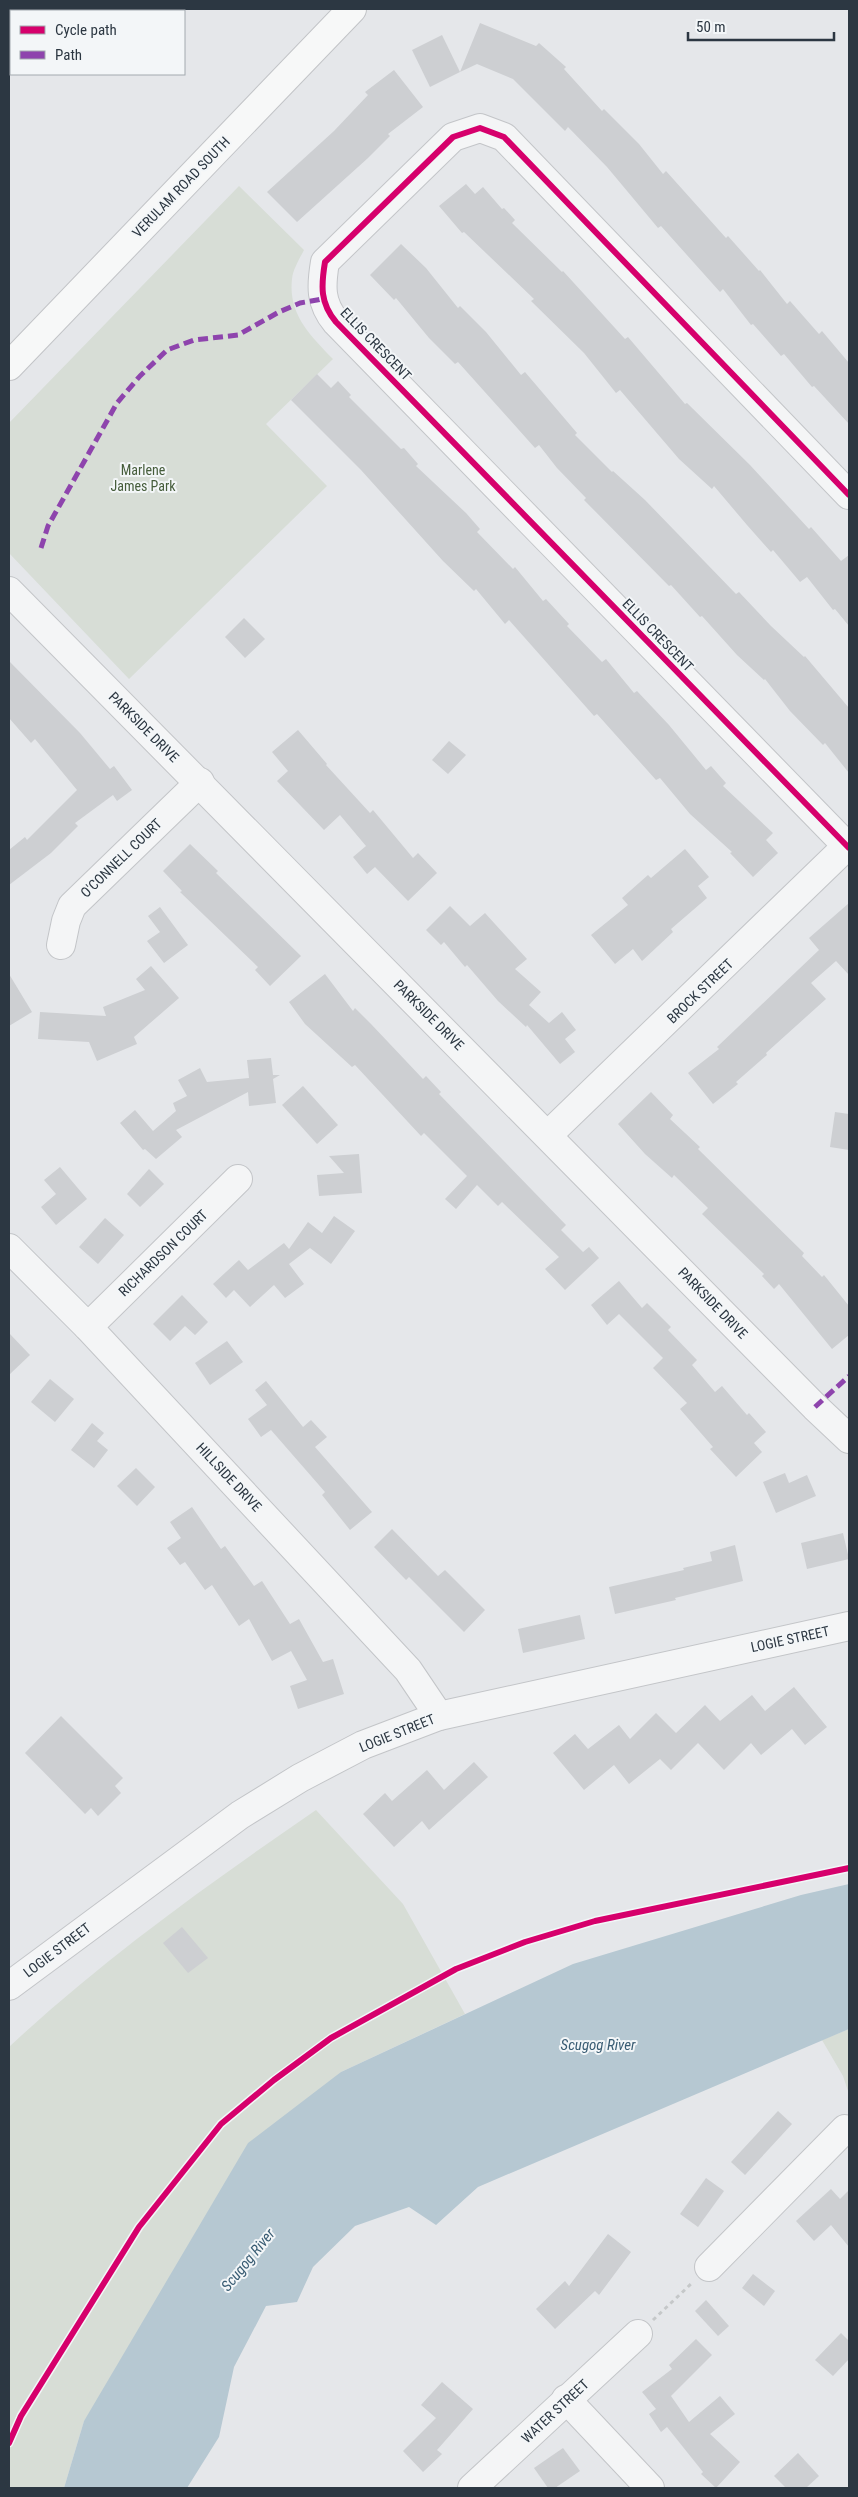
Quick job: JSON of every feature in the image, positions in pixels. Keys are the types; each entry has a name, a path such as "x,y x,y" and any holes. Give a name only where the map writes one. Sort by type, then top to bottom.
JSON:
{"main road":[{"name":"VERULAM ROAD SOUTH","path":"9,366 352,9"}],"street":[{"name":"ELLIS CRESCENT","path":"849,495 504,137 480,128 453,137 325,262 322,283 323,299 327,311 336,322 849,846"},
{"name":"PARKSIDE DRIVE","path":"9,591 200,782 815,1407 849,1439"},
{"name":"O'CONNELL COURT","path":"61,945 66,921 72,906 200,782"},
{"name":"BROCK STREET","path":"548,1135 849,846"},
{"name":"RICHARDSON COURT","path":"88,1326 238,1180"},
{"name":"HILLSIDE DRIVE","path":"9,1248 88,1326 408,1670 439,1716"},
{"name":"LOGIE STREET","path":"9,1986 240,1815 300,1778 363,1745 439,1716 849,1626"},
{"path":"709,2267 847,2130"},
{"name":"WATER STREET","path":"472,2488 638,2334"},
{"path":"566,2400 650,2488"}],"path":[{"path":"638,2334 677,2297"}],"green space":[{"name":"Marlene James Park","path":"239,186 304,250 292,279 293,303 302,323 333,359 266,424 327,486 129,679 9,553 9,423"},
{"path":"316,1810 403,1904 465,2014 341,2072 84,2421 64,2488 9,2488 9,2047 119,1953 197,1894"},
{"path":"849,2029 849,2094 843,2076 822,2040"}],"water":[{"name":"Scugog River","path":"849,1884 849,2029 478,2187 436,2225 409,2207 355,2226 313,2267 297,2302 266,2306 234,2367 219,2437 187,2488 64,2488 84,2421 248,2143 341,2072 573,1964 801,1895"}],"building":[{"path":"480,23 536,46 539,43 566,67 564,69 602,111 604,109 639,144 663,174 666,171 726,238 728,236 760,270 787,304 790,301 819,334 822,331 849,363 849,424 814,386 812,387 784,354 781,356 753,324 751,325 723,289 720,292 661,226 658,228 607,167 568,127 565,131 513,79 477,64 460,72"},
{"path":"442,35 460,72 430,87 412,50"},
{"path":"394,70 423,107 388,134 390,136 368,158 297,222 267,192 334,131 368,95 365,92"},
{"path":"466,184 475,194 483,187 502,209 504,208 515,220 512,223 563,271 625,339 628,337 685,404 687,403 750,465 809,529 811,527 841,561 849,555 849,626 835,609 833,610 807,577 800,582 773,550 771,552 714,486 712,489 679,459 620,390 616,393 584,353 531,301 534,299 464,232 462,233 439,206"},
{"path":"401,244 426,268 458,308 460,306 486,332 521,375 525,372 577,433 575,435 612,472 645,500 736,594 739,592 771,626 805,656 849,708 849,773 825,743 823,745 790,711 765,679 737,655 702,616 700,617 671,585 669,586 584,500 586,498 557,468 539,445 535,448 458,362 455,364 429,338 396,298 394,300 370,275"},
{"path":"317,374 331,388 338,381 351,395 349,397 401,449 404,448 418,464 416,466 466,513 480,529 477,532 513,569 515,567 543,601 546,599 569,624 567,626 602,662 606,659 634,693 637,691 669,725 706,770 711,766 726,783 723,786 773,833 766,840 778,853 753,877 730,853 732,852 690,814 660,778 656,780 597,714 594,716 509,620 505,624 476,589 474,591 443,561 361,470 291,400"},
{"path":"244,618 265,639 245,658 225,637"},
{"path":"9,661 80,733 110,769 114,766 132,790 117,801 113,795 75,823 78,826 51,853 9,885 9,850 25,837 27,840 77,790 35,739 31,743 9,718"},
{"path":"298,730 326,765 370,813 373,810 413,858 418,853 437,873 408,901 375,867 367,874 353,857 366,846 340,815 324,830 277,781 288,771 272,752"},
{"path":"449,741 466,755 448,774 432,760"},
{"path":"190,844 218,871 216,873 301,956 270,986 255,970 258,967 180,892 182,891 163,871"},
{"path":"685,849 709,877 698,886 707,898 671,929 673,932 642,961 633,949 615,964 591,935 628,905 622,898 648,875 651,878"},
{"path":"849,903 849,975 836,961 811,983 826,999 766,1053 767,1055 736,1082 738,1084 713,1104 688,1073 719,1049 717,1047 819,950 809,938"},
{"path":"450,906 470,926 485,913 527,959 515,969 541,992 529,1005 549,1023 562,1012 576,1030 565,1039 575,1052 560,1064 527,1025 526,1027 498,1001 444,942 441,945 426,930"},
{"path":"160,907 188,945 164,963 147,941 160,932 148,916"},
{"path":"151,966 179,998 134,1037 137,1044 97,1061 89,1042 38,1039 40,1012 106,1016 103,1007 145,990 136,979"},
{"path":"9,974 32,1012 9,1026"},
{"path":"325,974 353,1011 355,1008 423,1079 426,1076 441,1092 439,1094 566,1225 561,1230 583,1252 589,1247 599,1258 565,1290 545,1269 559,1257 502,1202 498,1206 477,1185 456,1209 445,1199 467,1176 424,1133 421,1136 355,1065 352,1067 305,1024 289,1002"},
{"path":"271,1058 273,1075 280,1075 273,1079 276,1103 249,1106 248,1092 176,1130 182,1137 156,1159 145,1149 143,1150 120,1123 135,1110 153,1131 176,1111 173,1103 187,1096 178,1080 200,1068 207,1082 249,1078 247,1060"},
{"path":"303,1086 338,1125 317,1144 282,1105"},
{"path":"651,1092 673,1115 670,1119 804,1253 802,1256 822,1277 824,1275 849,1306 849,1335 832,1349 779,1284 774,1289 762,1276 764,1274 702,1214 708,1208 674,1175 672,1178 645,1154 618,1124"},
{"path":"835,1112 849,1114 849,1150 830,1147"},
{"path":"359,1154 362,1193 319,1196 317,1175 344,1173 329,1156"},
{"path":"60,1167 87,1199 56,1225 41,1207 56,1194 44,1180"},
{"path":"149,1169 164,1184 140,1207 127,1194"},
{"path":"334,1216 355,1231 331,1264 310,1248 289,1264 304,1284 285,1298 274,1285 250,1307 234,1290 226,1298 213,1284 239,1260 248,1270 284,1243 289,1249 308,1222 322,1233"},
{"path":"105,1218 124,1235 98,1264 79,1247"},
{"path":"619,1281 642,1308 647,1303 671,1327 668,1330 697,1360 692,1365 715,1392 722,1386 747,1415 749,1413 766,1432 754,1443 762,1452 736,1477 710,1449 713,1447 680,1409 687,1403 653,1368 663,1358 619,1314 607,1325 591,1305"},
{"path":"182,1295 208,1322 195,1335 185,1326 170,1341 153,1324"},
{"path":"9,1333 30,1355 9,1375"},
{"path":"227,1341 243,1362 210,1385 195,1363"},
{"path":"50,1379 74,1399 55,1422 31,1402"},
{"path":"266,1381 303,1427 311,1420 327,1437 315,1447 372,1512 350,1530 322,1495 325,1492 271,1430 261,1437 248,1419 267,1405 255,1390"},
{"path":"92,1423 104,1433 97,1441 108,1450 94,1468 71,1450"},
{"path":"136,1468 155,1487 137,1506 117,1486"},
{"path":"785,1473 789,1483 807,1475 816,1496 776,1513 763,1482"},
{"path":"192,1507 221,1549 225,1546 254,1586 262,1581 290,1624 299,1619 323,1662 333,1659 344,1694 298,1709 290,1686 307,1680 291,1651 272,1661 249,1619 239,1626 212,1585 205,1590 185,1562 180,1565 167,1548 181,1538 170,1522"},
{"path":"392,1529 438,1576 445,1570 485,1610 464,1632 409,1577 406,1580 374,1547"},
{"path":"843,1533 849,1559 807,1569 801,1543"},
{"path":"735,1545 743,1581 675,1598 676,1600 615,1614 609,1587 684,1570 683,1568 712,1561 710,1552"},
{"path":"580,1615 585,1639 523,1653 518,1629"},
{"path":"794,1687 827,1727 805,1745 792,1729 761,1755 751,1743 724,1770 698,1743 671,1770 660,1759 629,1784 614,1765 584,1790 553,1753 575,1734 588,1749 619,1725 630,1739 656,1713 676,1733 705,1705 720,1721 752,1695 765,1711"},
{"path":"61,1716 123,1778 115,1786 121,1793 98,1816 91,1808 85,1814 25,1753"},
{"path":"474,1762 488,1777 429,1830 422,1821 394,1847 363,1814 385,1793 392,1801 427,1770 444,1790"},
{"path":"182,1927 208,1958 188,1973 163,1943"},
{"path":"778,2111 792,2124 745,2175 731,2162"},
{"path":"706,2178 724,2191 698,2227 680,2214"},
{"path":"831,2189 840,2199 849,2190 849,2247 831,2225 814,2241 796,2221"},
{"path":"608,2234 631,2252 599,2295 595,2291 555,2329 536,2309 565,2281 569,2286"},
{"path":"753,2274 775,2291 764,2306 742,2288"},
{"path":"706,2300 729,2326 718,2336 695,2311"},
{"path":"841,2333 849,2341 849,2359 833,2376 815,2360"},
{"path":"696,2339 712,2355 671,2396 689,2422 720,2396 735,2414 710,2434 740,2462 716,2488 701,2474 703,2472 667,2427 661,2432 649,2414 656,2409 642,2392 672,2369 669,2365"},
{"path":"442,2382 473,2409 437,2450 442,2454 423,2472 403,2451 436,2418 421,2405"},
{"path":"563,2448 580,2471 555,2488 548,2488 534,2468"},
{"path":"798,2453 819,2476 806,2488 786,2488 774,2476"}],"marked path":[{"path":"41,548 48,526 117,403 140,376 167,350 194,340 238,335 279,312 300,303 323,299"},
{"path":"815,1407 849,1376"}],"cycle path":[{"path":"849,495 504,137 480,128 453,137 325,262 323,279 324,301 336,322 849,848"},
{"path":"9,2443 21,2416 139,2227 221,2124 274,2080 331,2038 456,1969 525,1942 595,1921 849,1868"}]}
